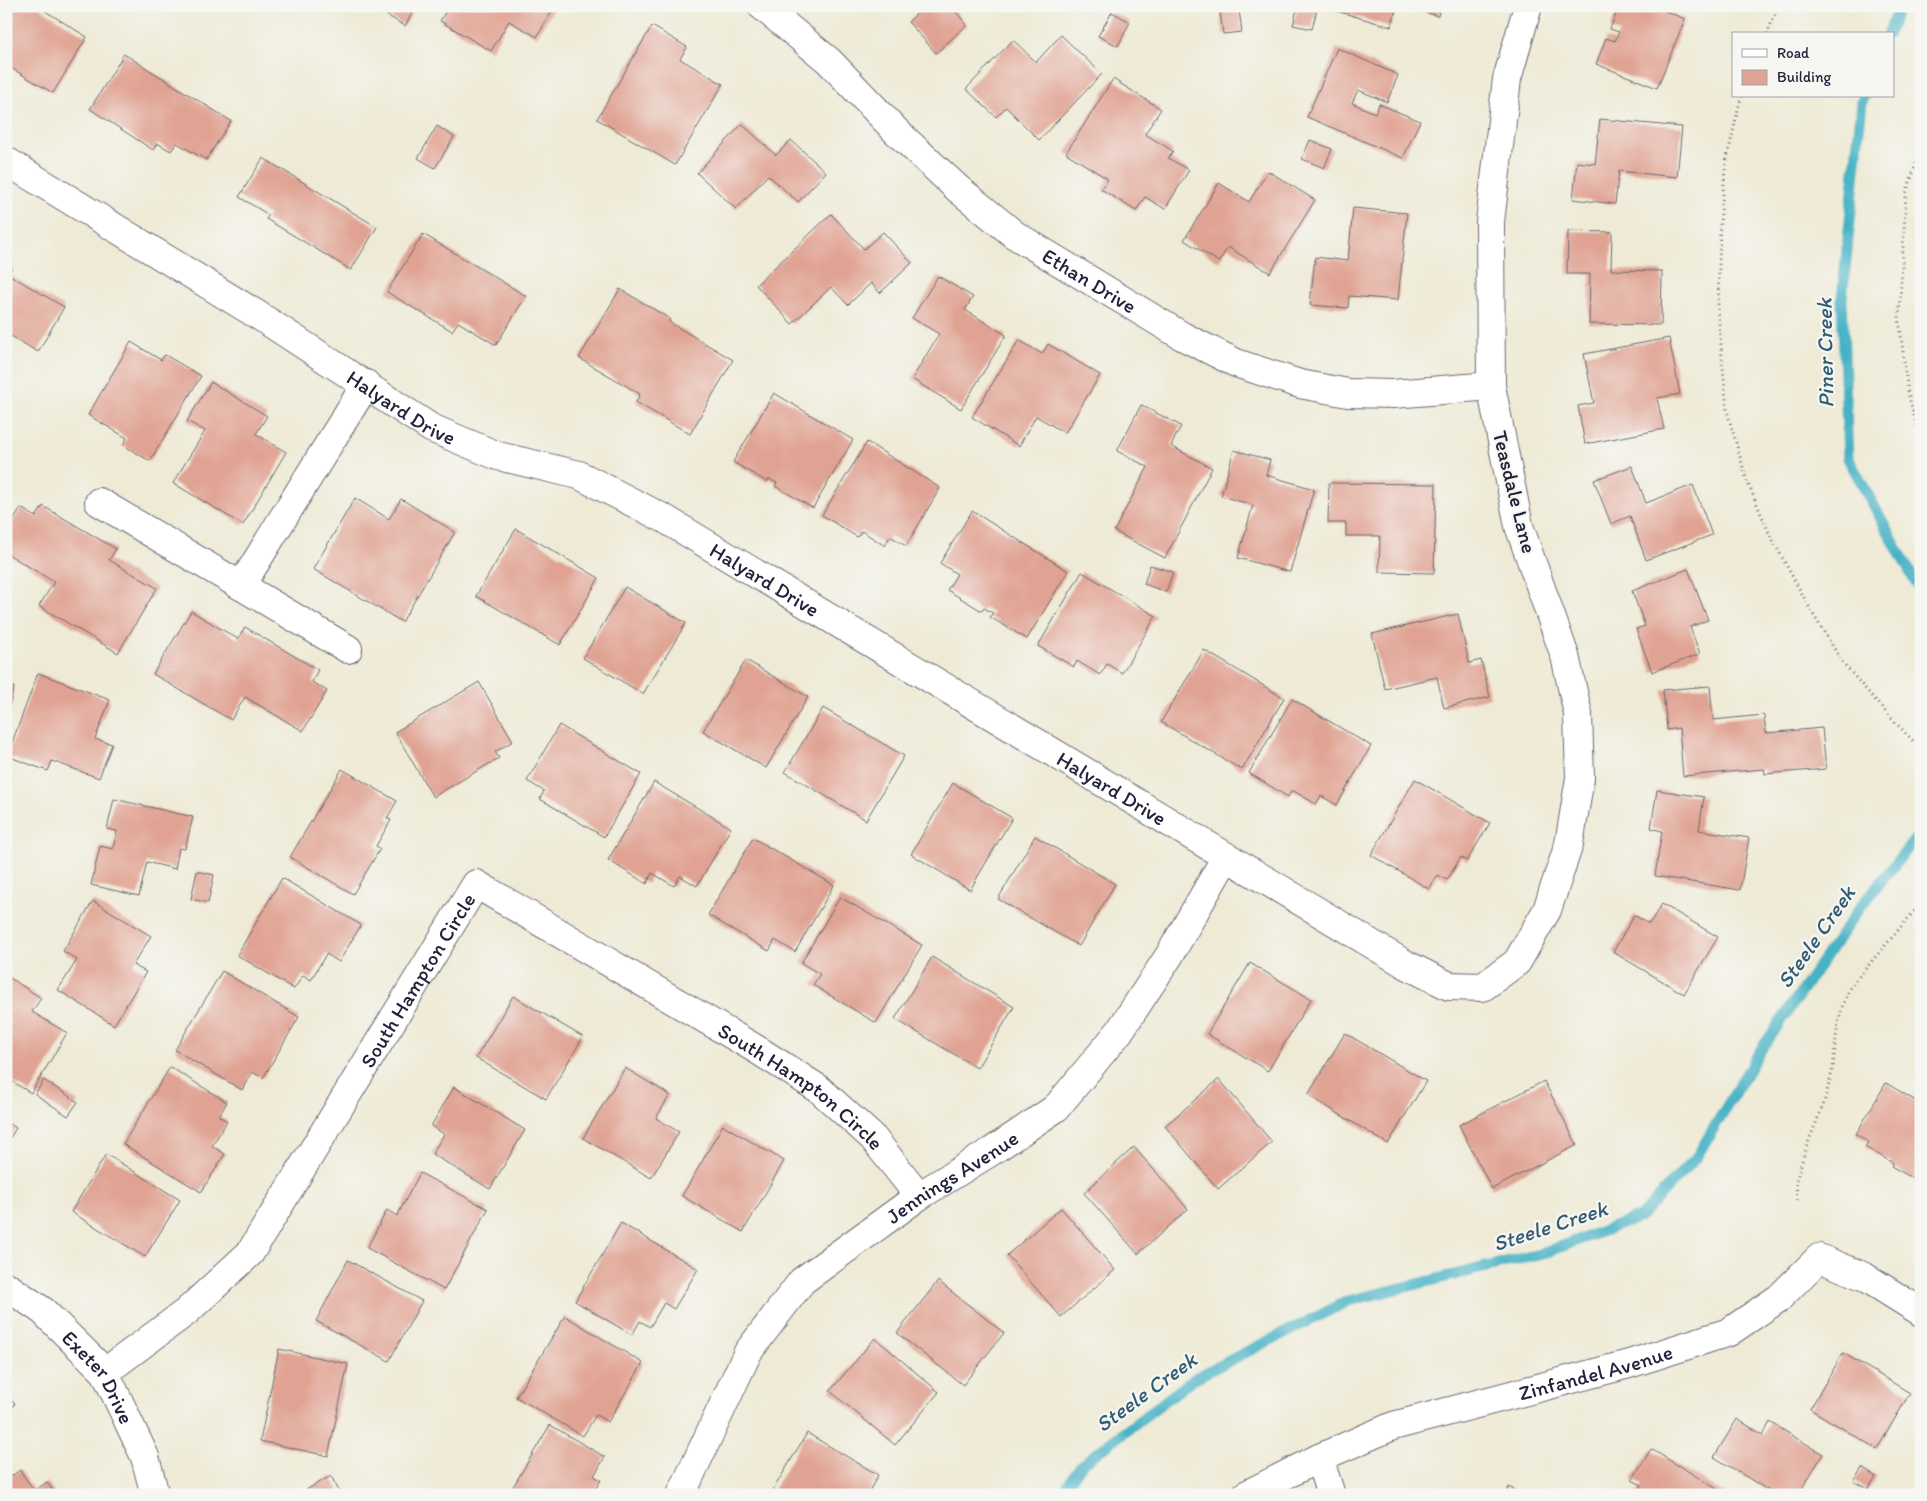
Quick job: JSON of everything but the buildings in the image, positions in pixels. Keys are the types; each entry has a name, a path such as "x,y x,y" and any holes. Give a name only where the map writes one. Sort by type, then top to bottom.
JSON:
{"street":[{"name":"Ethan Drive","path":"762,6 829,61 898,132 957,188 1015,235 1182,336 1236,363 1300,384 1348,393 1393,394 1491,386"},
{"name":"Teasdale Lane","path":"1517,962 1547,910 1570,844 1580,778 1578,714 1565,656 1519,526 1491,386 1490,222 1507,79 1528,6"},
{"name":"Halyard Drive","path":"6,161 366,384 431,428 498,456 578,475 665,519 1406,964 1449,986 1483,987 1517,962"},
{"path":"241,586 366,384"},
{"path":"99,502 348,649"},
{"name":"Jennings Avenue","path":"681,1495 748,1352 802,1281 919,1196 992,1151 1056,1108 1118,1032 1169,956 1226,857"},
{"name":"South Hampton Circle","path":"105,1372 186,1312 250,1253 476,884 756,1049 819,1089 873,1138 919,1196"},
{"name":"Zinfandel Avenue","path":"1246,1495 1319,1458 1394,1426 1629,1364 1730,1332 1779,1298 1819,1258 1865,1277 1921,1312"},
{"name":"Exeter Drive","path":"6,1286 43,1311 105,1372 145,1457 155,1495"},
{"path":"1319,1458 1331,1495"}],"path":[{"path":"1768,32 1778,6"},
{"path":"1741,98 1726,164 1720,223 1718,313 1727,412 1747,481 1770,535 1814,616 1843,663 1921,749"},
{"path":"1921,149 1906,194 1899,319 1908,393 1921,442"},
{"path":"1797,1200 1796,1181 1807,1145 1824,1102 1833,1068 1837,1028 1842,1007 1851,986 1921,903"}],"waterway":[{"name":"Piner Creek","path":"1889,32 1899,6"},
{"name":"Piner Creek","path":"1863,98 1842,299 1848,458 1921,592"},
{"name":"Steele Creek","path":"1061,1495 1081,1465 1195,1378 1348,1301 1547,1252 1640,1217 1697,1156 1758,1054 1858,910 1921,832"}]}
